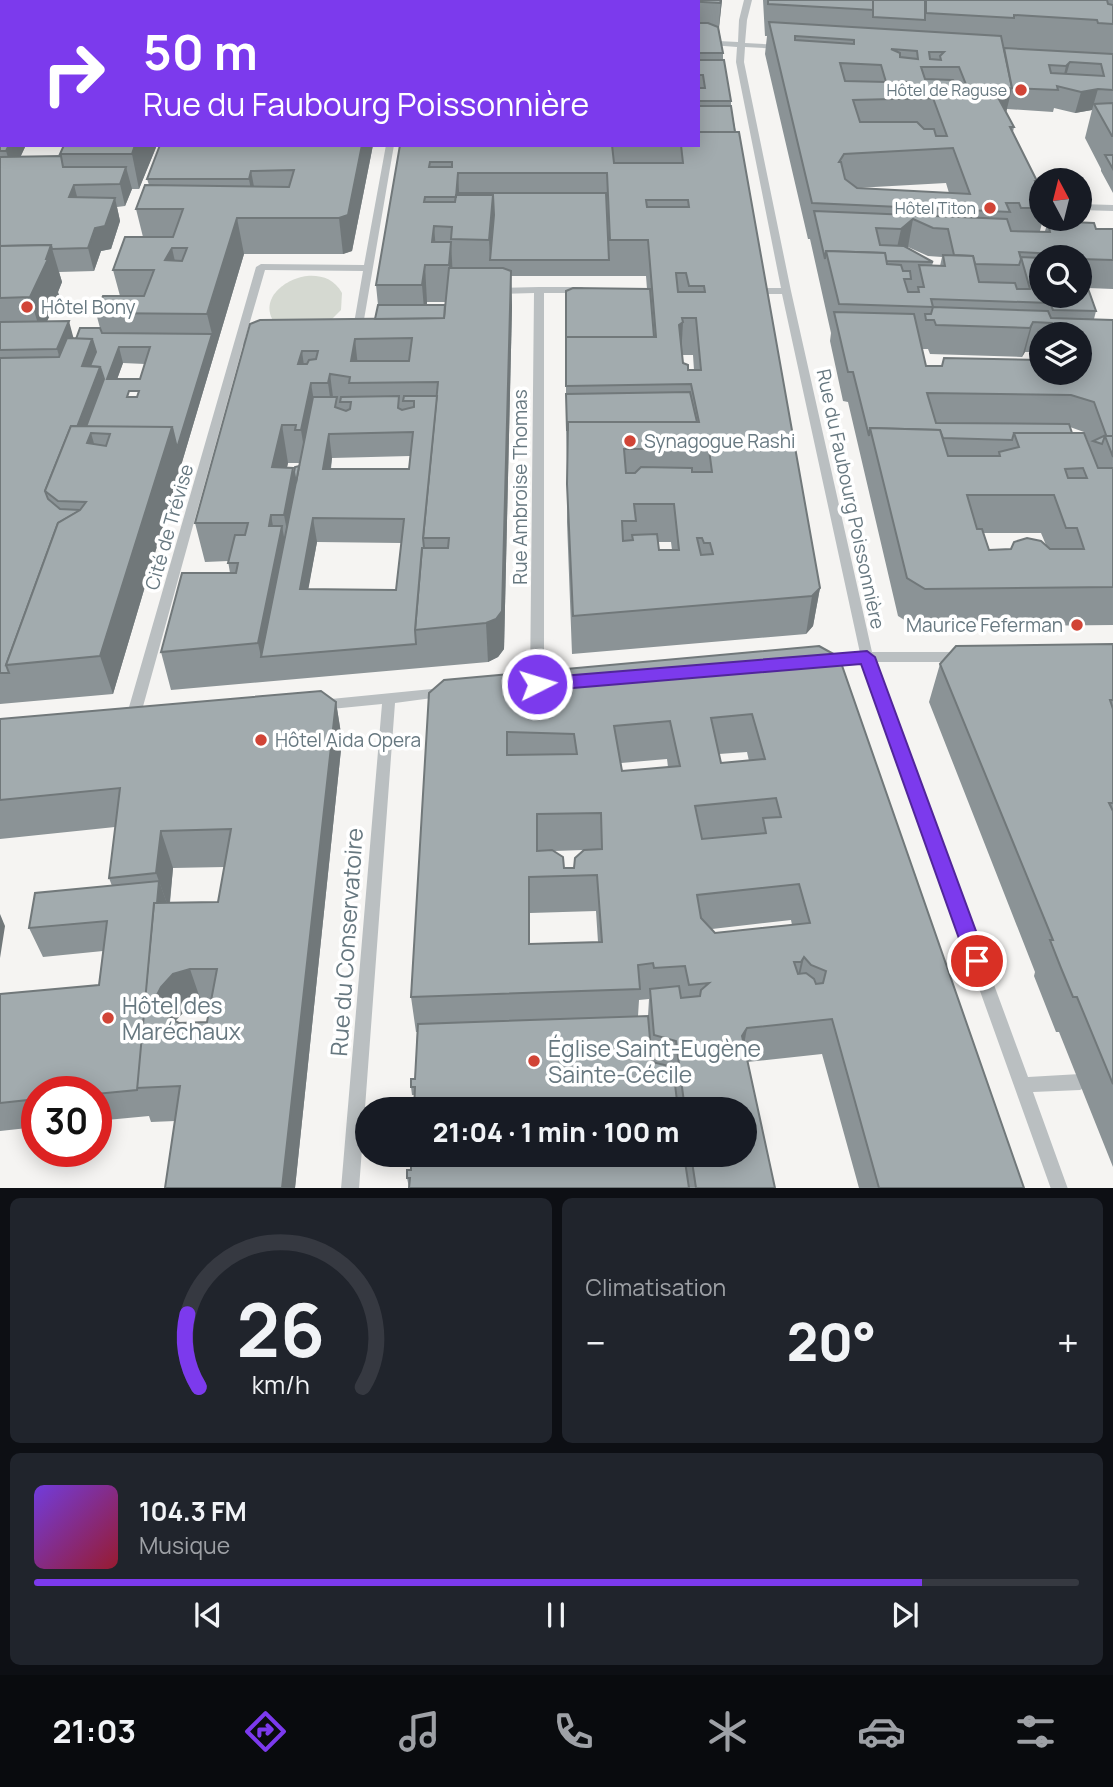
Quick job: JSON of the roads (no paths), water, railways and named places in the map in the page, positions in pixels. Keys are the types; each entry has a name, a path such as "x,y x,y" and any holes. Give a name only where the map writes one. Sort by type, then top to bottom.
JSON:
{"street":[{"name":"Rue du Faubourg Poissonnière","path":"748,0 743,20 740,62 786,291 867,657 1060,1188"},
{"path":"700,42 789,47"},
{"path":"343,343 356,343 390,147"},
{"path":"1092,207 1113,208"},
{"name":"Cité de Trévise","path":"133,721 261,267 368,268"},
{"path":"483,290 597,290"},
{"name":"Rue Ambroise Thomas","path":"538,684 539,290"},
{"path":"756,291 786,291"},
{"path":"239,342 278,342"},
{"path":"809,662 867,657 980,656"},
{"path":"308,706 455,692"},
{"name":"Rue du Conservatoire","path":"350,1188 389,699"},
{"path":"1023,1085 1080,1082"}],"place":[{"name":"Hôtel de Raguse","path":"1021,90"},
{"name":"Hôtel Titon","path":"990,208"},
{"name":"Hôtel Bony","path":"27,307"},
{"name":"Synagogue Rashi","path":"630,441"},
{"name":"Maurice Feferman","path":"1077,625"},
{"name":"Hôtel Aida Opera","path":"261,740"},
{"name":"Hôtel des Maréchaux","path":"108,1018"},
{"name":"Église Saint-Eugène Sainte-Cécile","path":"534,1061"}]}
